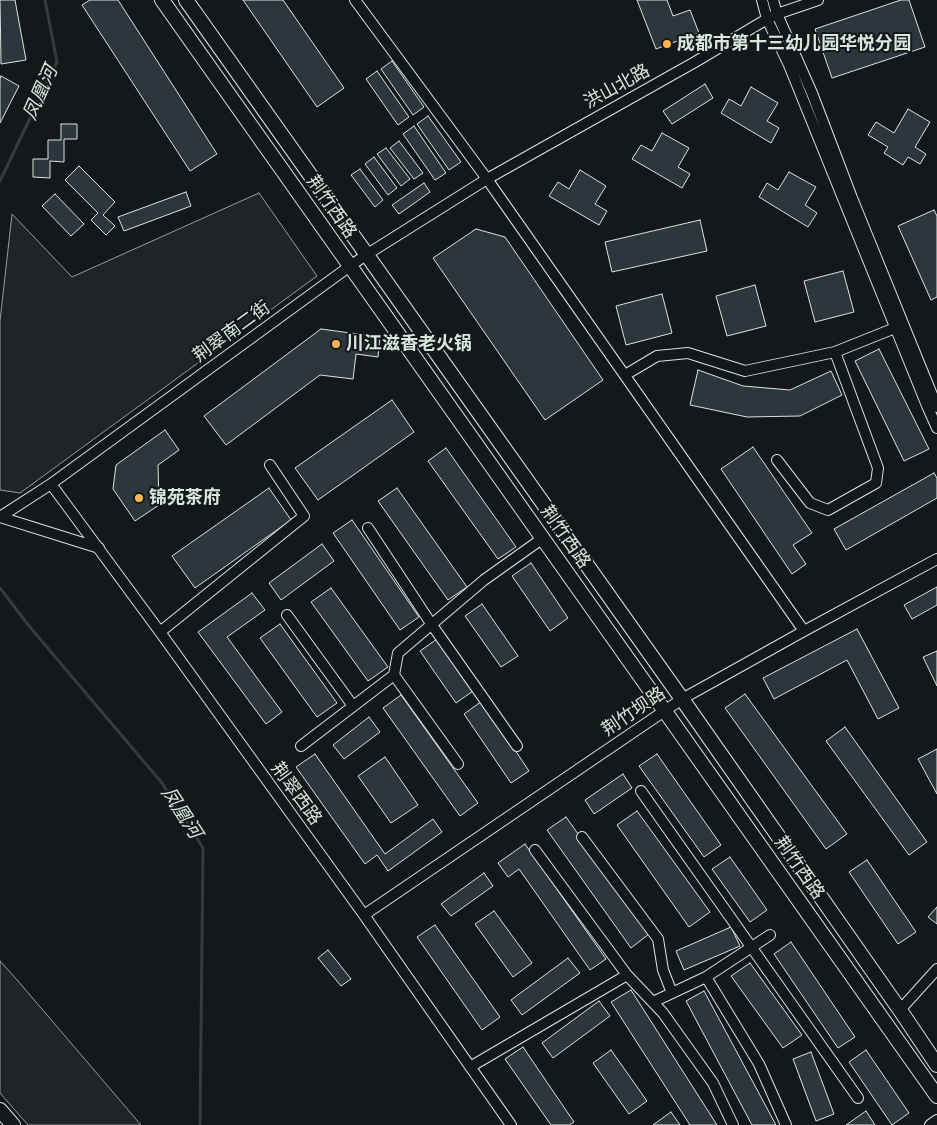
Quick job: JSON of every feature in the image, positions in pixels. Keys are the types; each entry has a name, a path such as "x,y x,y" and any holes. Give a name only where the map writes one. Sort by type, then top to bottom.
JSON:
{"main road":[{"name":"荆竹西路","path":"162,0 937,1096"},
{"name":"荆竹西路","path":"186,0 682,699 937,1065"},
{"path":"0,1110 13,1125"}],"street":[{"path":"356,0 487,179 804,631"},
{"path":"762,0 767,19 789,65 899,326 937,406"},
{"path":"773,0 777,14 812,93 937,428"},
{"name":"洪山北路","path":"487,179 695,62 767,19 818,0"},
{"name":"荆翠南二街","path":"0,517 51,484 350,266 487,179"},
{"path":"625,375 657,356 688,353 745,371 835,352 899,326"},
{"path":"777,460 810,503 828,510 876,483 878,468 835,352"},
{"path":"160,632 304,516 270,465"},
{"name":"荆翠西路","path":"51,484 364,915 511,1125"},
{"path":"0,517 99,548"},
{"path":"368,528 432,625 517,746"},
{"path":"301,746 394,675 398,653 484,580 543,538"},
{"name":"荆竹坝路","path":"364,915 664,710 937,559"},
{"path":"287,616 353,706"},
{"path":"394,675 458,764"},
{"path":"641,791 858,1098"},
{"path":"582,836 658,939 663,970 672,993"},
{"path":"535,850 627,975 663,1013 713,1083 734,1125"},
{"path":"653,1002 706,977 770,935"},
{"path":"900,1010 937,969"},
{"path":"470,1067 627,975"},
{"path":"706,977 759,1064 786,1125"},
{"path":"930,1125 937,1120"}],"shaded area":[{"path":"259,193 317,276 20,493 0,490 0,321 12,214 72,277"},
{"path":"0,961 141,1125 28,1125 0,1093"}],"building":[{"path":"0,0 15,0 26,60 1,64"},
{"path":"90,0 118,0 217,154 190,171 82,5"},
{"path":"243,0 283,0 344,88 317,107"},
{"path":"637,0 667,0 673,16 690,10 699,33 656,49"},
{"path":"901,0 909,0 925,47 832,78 815,29"},
{"path":"392,61 424,107 413,115 381,69"},
{"path":"377,71 409,117 398,125 366,79"},
{"path":"1,76 19,86 0,123 0,79"},
{"path":"705,84 713,98 672,124 663,111"},
{"path":"751,87 778,103 767,121 779,128 771,143 721,113 729,99 741,106"},
{"path":"908,109 930,122 915,147 926,154 920,164 908,157 903,165 884,153 888,147 868,135 876,122 894,133"},
{"path":"428,116 461,162 449,170 417,124"},
{"path":"61,124 77,124 77,139 64,139 64,162 50,161 50,178 33,177 33,159 48,159 48,140 61,140"},
{"path":"414,126 446,173 435,180 403,134"},
{"path":"662,133 689,148 678,167 690,174 682,188 632,159 641,145 652,151"},
{"path":"399,141 423,173 414,179 390,148"},
{"path":"386,148 410,179 401,186 377,154"},
{"path":"374,157 397,188 388,195 365,164"},
{"path":"79,166 115,202 103,215 115,226 106,235 91,220 98,213 65,180"},
{"path":"360,169 383,200 375,207 351,175"},
{"path":"580,170 606,186 595,204 607,211 599,225 549,196 558,182 569,189"},
{"path":"789,172 816,187 805,205 817,213 808,227 759,197 767,183 778,190"},
{"path":"424,183 430,192 399,214 392,205"},
{"path":"186,192 191,206 124,231 118,217"},
{"path":"55,194 84,224 71,236 42,206"},
{"path":"934,210 937,216 937,297 931,300 898,226"},
{"path":"700,220 707,251 612,272 605,242"},
{"path":"476,229 505,237 603,380 545,420 433,258"},
{"path":"843,271 854,312 815,322 804,281"},
{"path":"755,285 766,326 727,336 716,296"},
{"path":"662,294 672,333 626,345 616,306"},
{"path":"321,329 380,337 378,357 356,354 353,379 320,375 226,445 204,416"},
{"path":"879,349 929,449 904,461 855,361"},
{"path":"698,370 743,386 790,390 831,371 842,395 800,416 747,417 690,405"},
{"path":"392,400 414,432 318,500 295,468"},
{"path":"165,430 179,450 158,465 159,505 135,521 113,489 116,465"},
{"path":"753,447 812,533 793,545 806,564 792,574 721,469"},
{"path":"446,448 516,547 498,559 428,461"},
{"path":"934,473 937,478 937,498 846,550 834,529"},
{"path":"269,488 291,520 195,588 172,556"},
{"path":"397,488 467,587 448,600 378,501"},
{"path":"352,520 419,617 400,630 333,533"},
{"path":"322,544 334,561 281,600 269,583"},
{"path":"531,563 568,618 550,631 512,576"},
{"path":"937,587 937,605 912,619 904,605"},
{"path":"331,588 388,667 368,681 311,602"},
{"path":"252,593 265,610 227,637 282,712 266,724 198,632"},
{"path":"482,604 518,656 501,667 465,616"},
{"path":"280,624 337,703 317,717 260,638"},
{"path":"857,629 899,708 878,719 847,660 774,699 763,678"},
{"path":"437,639 473,691 456,703 420,651"},
{"path":"937,651 937,686 923,657"},
{"path":"745,694 847,834 826,849 725,708"},
{"path":"401,695 478,803 460,816 383,708"},
{"path":"482,701 529,771 511,783 464,714"},
{"path":"369,717 380,732 344,759 333,745"},
{"path":"845,727 927,842 909,855 826,741"},
{"path":"937,749 937,794 918,759"},
{"path":"315,754 385,854 433,819 442,832 388,871 377,855 365,864 296,767"},
{"path":"657,754 721,845 704,857 639,766"},
{"path":"385,757 418,805 391,823 358,776"},
{"path":"623,774 632,788 594,814 585,800"},
{"path":"637,811 710,912 689,927 617,825"},
{"path":"566,817 649,934 631,948 547,830"},
{"path":"525,844 606,959 590,970 519,869 508,877 498,863"},
{"path":"730,857 767,910 750,922 712,869"},
{"path":"867,860 916,932 898,944 849,872"},
{"path":"484,873 493,886 451,916 441,904"},
{"path":"937,907 937,924 928,917"},
{"path":"494,911 532,963 513,977 475,924"},
{"path":"435,925 500,1017 482,1030 417,937"},
{"path":"731,927 740,946 684,970 676,951"},
{"path":"791,942 855,1037 838,1048 774,954"},
{"path":"328,950 351,979 341,986 318,958"},
{"path":"568,958 580,973 522,1015 511,1000"},
{"path":"750,963 802,1035 783,1048 731,976"},
{"path":"631,990 717,1125 690,1125 611,1002"},
{"path":"704,991 776,1125 752,1125 686,1001"},
{"path":"599,1001 610,1016 553,1058 542,1043"},
{"path":"523,1047 574,1122 569,1125 551,1125 505,1059"},
{"path":"611,1050 647,1101 629,1114 593,1063"},
{"path":"866,1050 909,1113 892,1125 849,1062"},
{"path":"811,1052 834,1114 816,1121 793,1059"},
{"path":"866,1111 875,1125 846,1125"},
{"path":"671,1112 680,1125 653,1125"}],"waterway":[{"name":"凤凰河","path":"0,181 57,62 45,0"},
{"name":"凤凰河","path":"0,588 29,626 162,783 203,848 200,1125"}],"place":[{"name":"成都市第十三幼儿园华悦分园","path":"667,44"},
{"name":"川江滋香老火锅","path":"336,344"},
{"name":"锦苑茶府","path":"139,498"}]}
